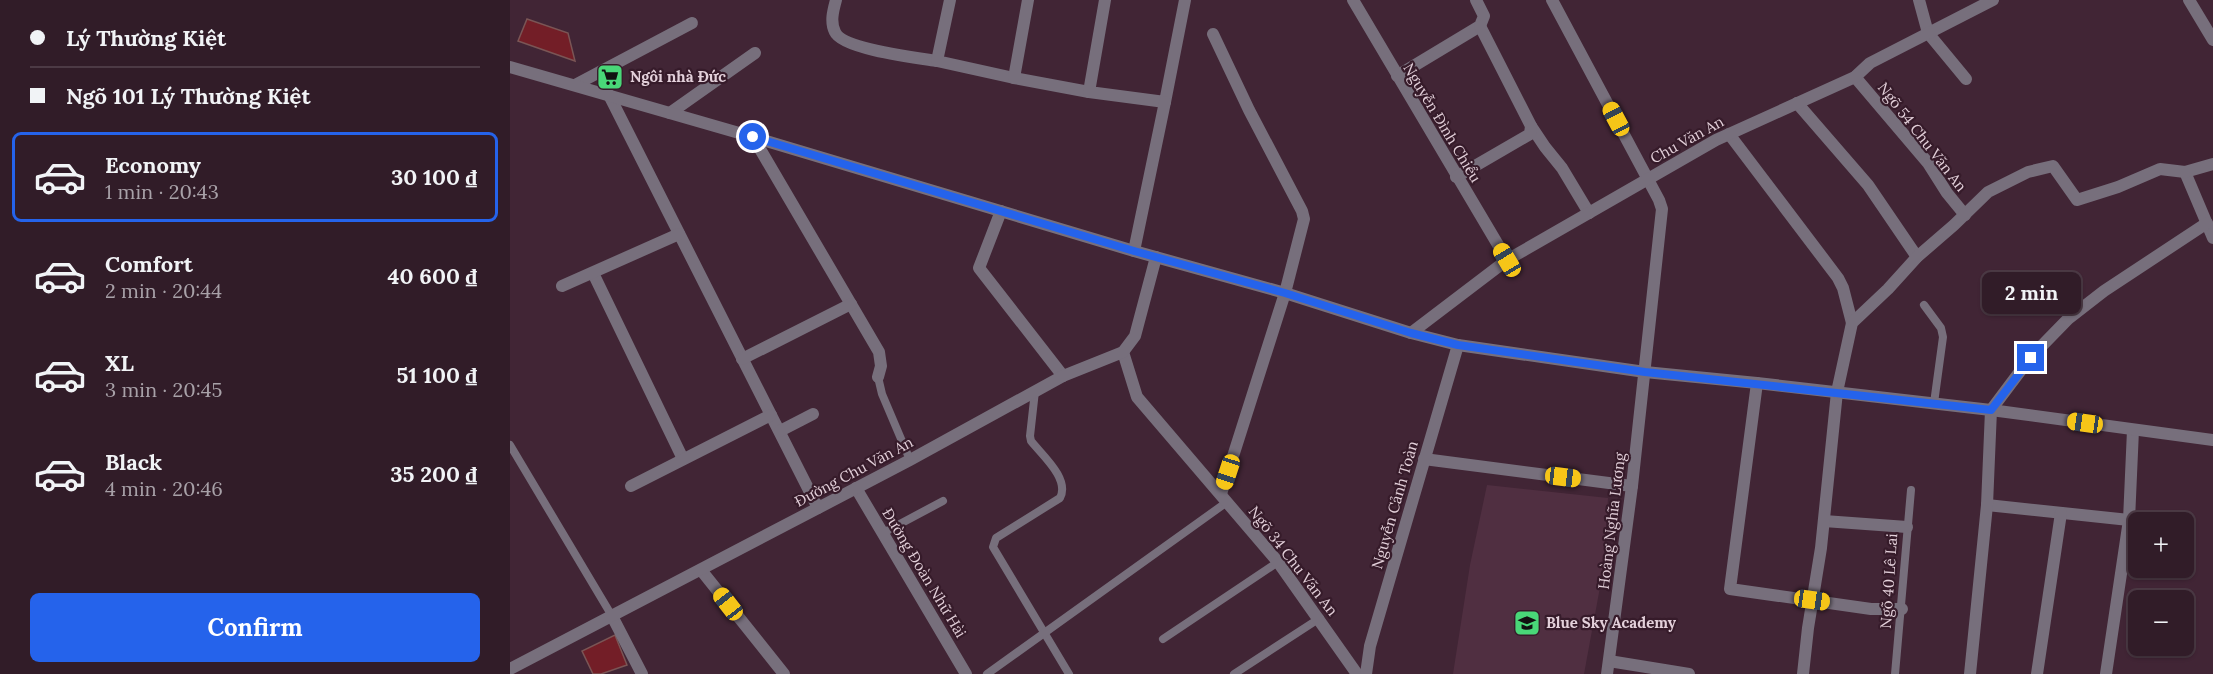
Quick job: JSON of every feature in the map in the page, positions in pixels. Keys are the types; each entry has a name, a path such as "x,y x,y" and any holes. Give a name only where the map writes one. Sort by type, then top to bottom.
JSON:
{"street":[{"path":"836,0 832,19 835,32 839,39 853,45 1089,92 1165,102"},
{"path":"937,61 950,0"},
{"path":"1014,78 1028,0"},
{"path":"1089,92 1105,0"},
{"path":"1134,251 1185,0"},
{"name":"Nguyễn Đình Chiểu","path":"1353,0 1507,260"},
{"path":"1397,76 1480,26 1484,16 1476,0"},
{"name":"Hoàng Nghĩa Lương","path":"1552,0 1659,200 1662,218 1632,486 1608,668"},
{"path":"1919,0 1928,33 1966,79"},
{"name":"Chu Văn An","path":"1411,333 1507,260 1648,179 1729,134 1855,77 1870,63 1993,0"},
{"path":"2188,0 2213,40"},
{"path":"575,85 692,23"},
{"path":"1480,26 1531,126 1562,168 1589,213"},
{"path":"1213,34 1248,110 1302,211 1304,225 1224,498"},
{"path":"670,112 755,53"},
{"path":"510,67 670,112 1134,251 1285,293 1411,333 1458,345 1645,372 1934,403 2213,440"},
{"name":"Ngõ 54 Chu Văn An","path":"1855,77 1928,164 1965,215"},
{"path":"609,95 818,508"},
{"path":"1797,103 1868,184 1917,257"},
{"path":"1456,177 1530,134 1531,126"},
{"path":"1729,134 1838,278 1843,288 1852,323 1837,392 1824,521 1803,674"},
{"path":"753,137 879,352 881,366 878,377"},
{"path":"1852,323 1917,257 1988,192 2028,172 2053,166 2077,200 2160,170 2185,172 2213,164"},
{"path":"2185,172 2213,238"},
{"path":"1000,211 979,268 1063,376"},
{"path":"1970,674 1987,505 1991,410 2031,358 2068,319 2104,291 2207,224"},
{"path":"562,286 679,234"},
{"path":"1123,352 1135,336 1156,257"},
{"path":"593,273 683,459"},
{"path":"742,358 851,304"},
{"name":"Nguyễn Cảnh Toàn","path":"1365,674 1370,646 1458,345"},
{"name":"Đường Chu Văn An","path":"510,669 910,460 1063,376 1123,352"},
{"name":"Ngõ 34 Chu Văn An","path":"1123,352 1137,397 1278,561 1358,674"},
{"path":"1757,383 1730,589 1872,609 1902,609"},
{"path":"780,431 813,414"},
{"path":"631,486 771,415"},
{"path":"2128,512 2133,430"},
{"path":"1424,459 1632,486"},
{"name":"Đường Đoàn Nhữ Hài","path":"856,488 966,674"},
{"path":"1987,505 2128,520 2106,674"},
{"path":"2037,674 2061,513"},
{"path":"1824,521 1907,527"},
{"path":"701,570 784,674"},
{"path":"612,616 642,674"},
{"path":"1608,668 1689,674"}],"lane":[{"path":"1924,305 1941,328 1943,337 1934,403"},
{"path":"878,377 885,402 910,460"},
{"path":"1035,391 1031,441 1059,476 1062,482 1062,494 1060,498 996,538 993,547 1069,674"},
{"path":"510,445 612,616"},
{"name":"Ngõ 40 Lê Lai","path":"1895,674 1911,490"},
{"path":"987,674 1046,633 1224,498"},
{"path":"883,533 943,501"},
{"path":"1163,639 1278,561"},
{"path":"1234,674 1320,618"}],"shaded area":[{"name":"Blue Sky Academy","path":"1487,485 1608,498 1603,571 1584,674 1453,674 1470,565"}],"building":[{"path":"527,19 568,33 575,61 518,41"},
{"path":"615,635 627,665 601,674 593,674 582,651"}],"place":[{"name":"Ngôi nhà Đức","path":"610,77"},
{"name":"Blue Sky Academy","path":"1527,623"}],"route":[{"path":"753,137 1458,345 1645,372 1991,410 2031,358"}]}
